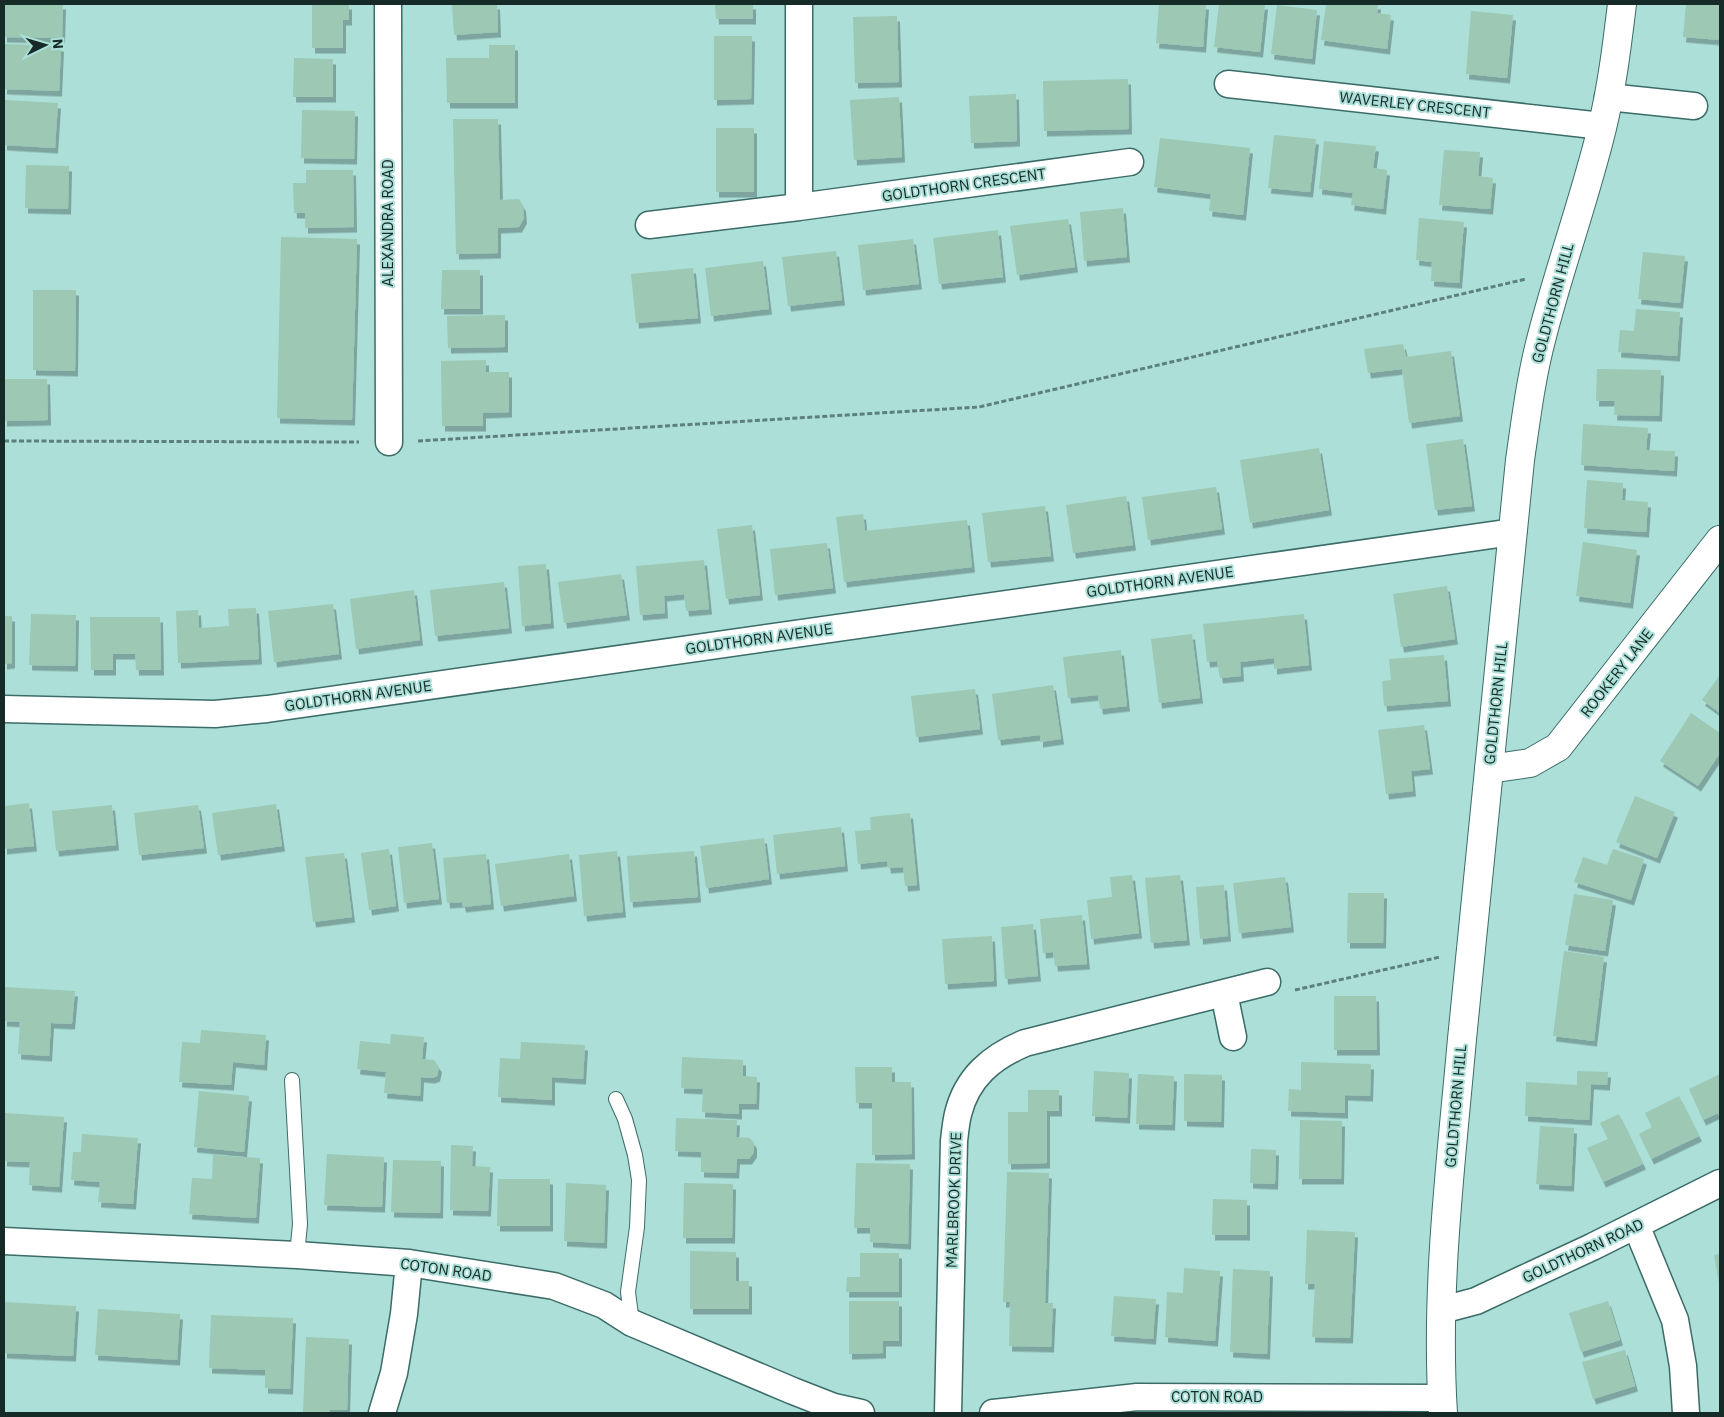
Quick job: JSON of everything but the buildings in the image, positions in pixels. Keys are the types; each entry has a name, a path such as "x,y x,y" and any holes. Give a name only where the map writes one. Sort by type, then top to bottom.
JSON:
{"main road":[{"name":"GOLDTHORN HILL","path":"1442,1405 1442,1310 1448,1196 1470,951 1520,460 1541,338 1588,182 1602,126 1622,4"},
{"name":"ROOKERY LANE","path":"1489,769 1530,763 1558,747 1720,540"}],"street":[{"name":"ALEXANDRA ROAD","path":"388,4 389,442"},
{"path":"799,4 799,207"},
{"name":"WAVERLEY CRESCENT","path":"1228,84 1602,126"},
{"path":"1608,97 1694,106"},
{"name":"GOLDTHORN CRESCENT","path":"649,225 799,207 1130,162"},
{"name":"GOLDTHORN AVENUE","path":"4,709 215,714 267,709 1512,532"},
{"name":"MARLBROOK DRIVE","path":"948,1413 954,1141 958,1113 968,1088 984,1067 1005,1051 1025,1044 1267,982"},
{"path":"1224,993 1233,1038"},
{"name":"GOLDTHORN ROAD","path":"1442,1310 1476,1301 1720,1184"},
{"path":"1636,1225 1675,1320 1683,1366 1686,1413"},
{"name":"COTON ROAD","path":"4,1241 297,1255 408,1263 554,1286 604,1306 632,1323 793,1391 834,1406 861,1413"},
{"path":"382,1413 394,1373 404,1314 408,1263"},
{"name":"COTON ROAD","path":"993,1413 1137,1405 1442,1405"}],"lane":[{"path":"292,1080 300,1224 297,1255"},
{"path":"616,1099 626,1120 636,1156 639,1180 638,1227 628,1292 632,1323"}],"path":[{"path":"4,441 389,442 979,407 1561,271"},
{"path":"1267,982 1286,992 1412,962 1470,951"}]}
